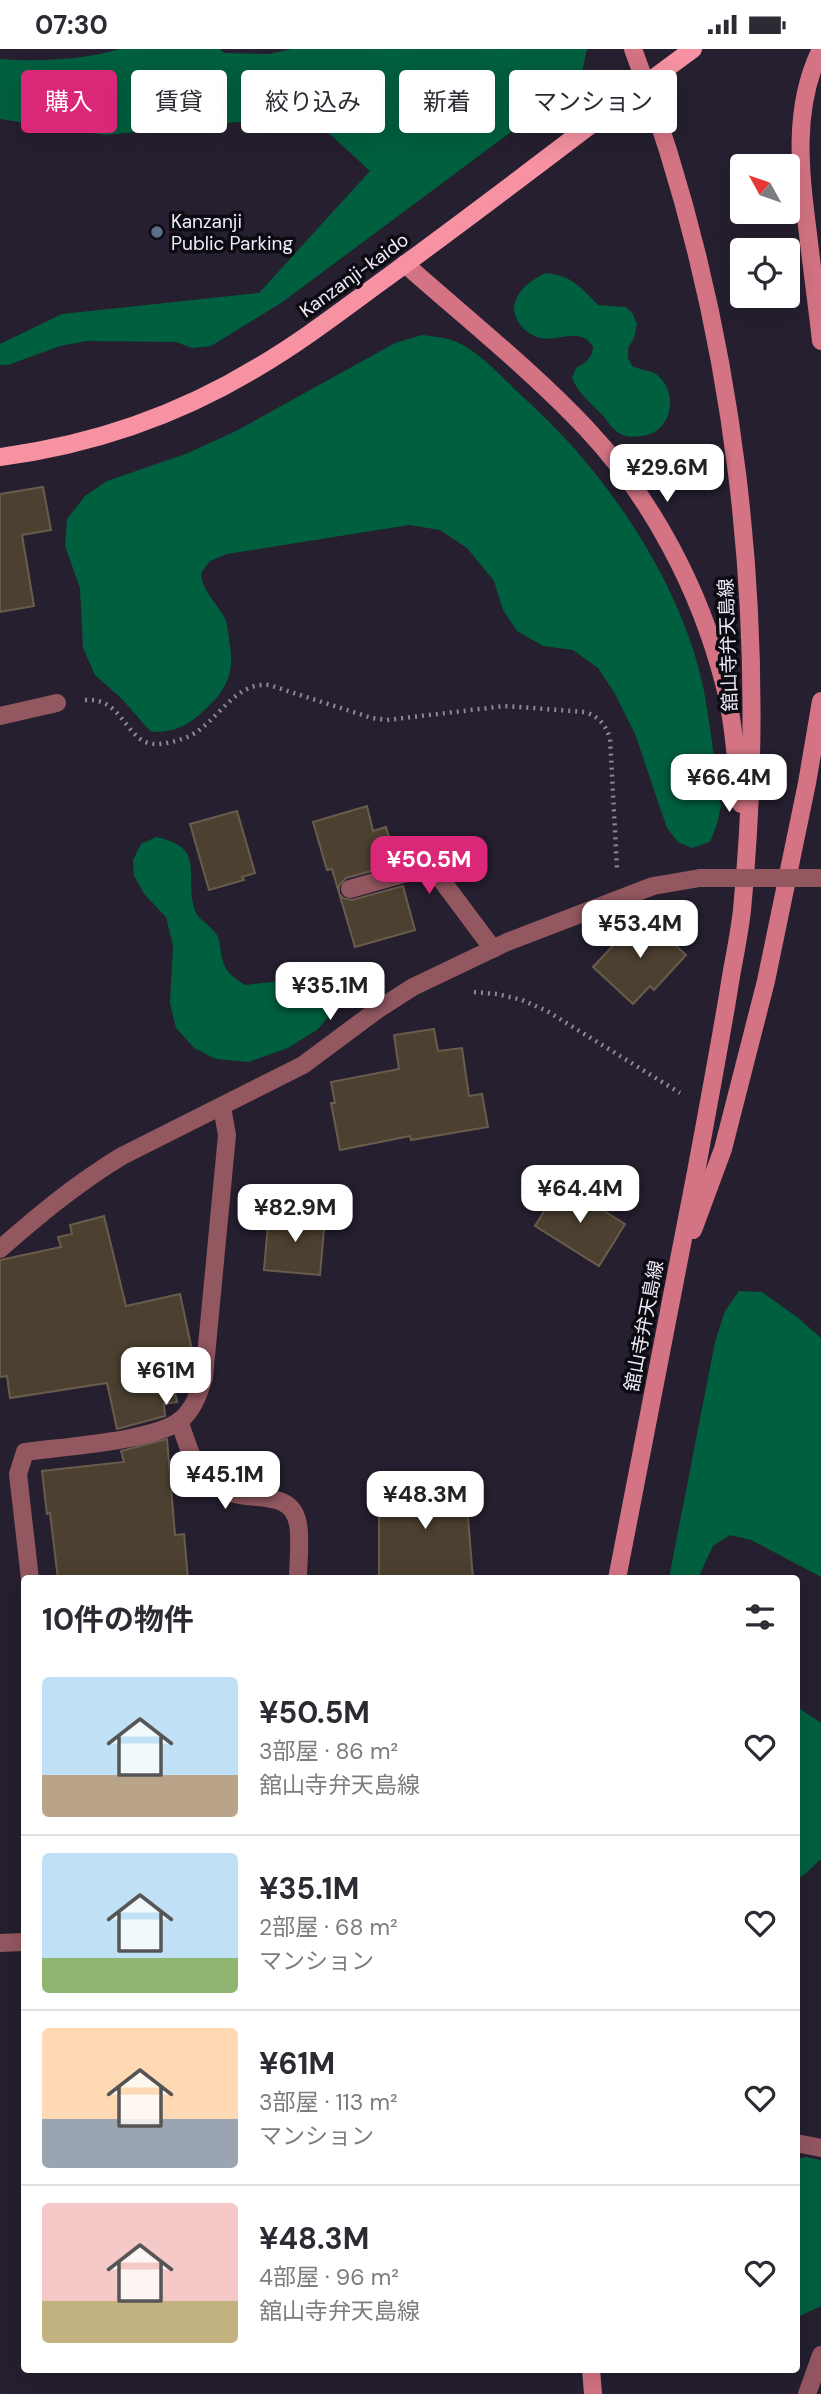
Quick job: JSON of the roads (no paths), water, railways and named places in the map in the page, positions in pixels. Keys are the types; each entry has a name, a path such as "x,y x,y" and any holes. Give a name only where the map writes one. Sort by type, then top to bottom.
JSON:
{"main road":[{"name":"舘山寺弁天島線","path":"619,1575 708,1110 741,915 751,739 751,633 747,562 730,421 718,352 686,213 633,49"},
{"name":"Kanzanji-kaido","path":"0,457 31,453 125,429 171,412 215,391 305,337 692,49"},
{"path":"821,49 804,100 800,138 801,177 821,341"},
{"path":"405,264 554,396 588,430 626,478 671,549 693,593 724,685 747,845"},
{"path":"676,1274 723,1149 766,981 821,701"},
{"path":"591,2373 593,2394"}],"street":[{"path":"0,716 57,703"},
{"path":"349,889 431,866 493,949"},
{"path":"0,1249 47,1207 122,1156 303,1065 395,998 493,949 653,886 700,878 821,878"},
{"path":"30,1575 18,1474 25,1452 162,1432 179,1421 197,1400 204,1377 227,1135 222,1107"},
{"path":"179,1421 193,1459 202,1474 215,1485 230,1493 281,1500 291,1510 298,1522 298,1575"},
{"path":"0,1943 21,1942"},
{"path":"800,2144 821,2148"},
{"path":"807,2394 821,2355"}],"place":[{"name":"Kanzanji Public Parking","path":"157,232"}]}
